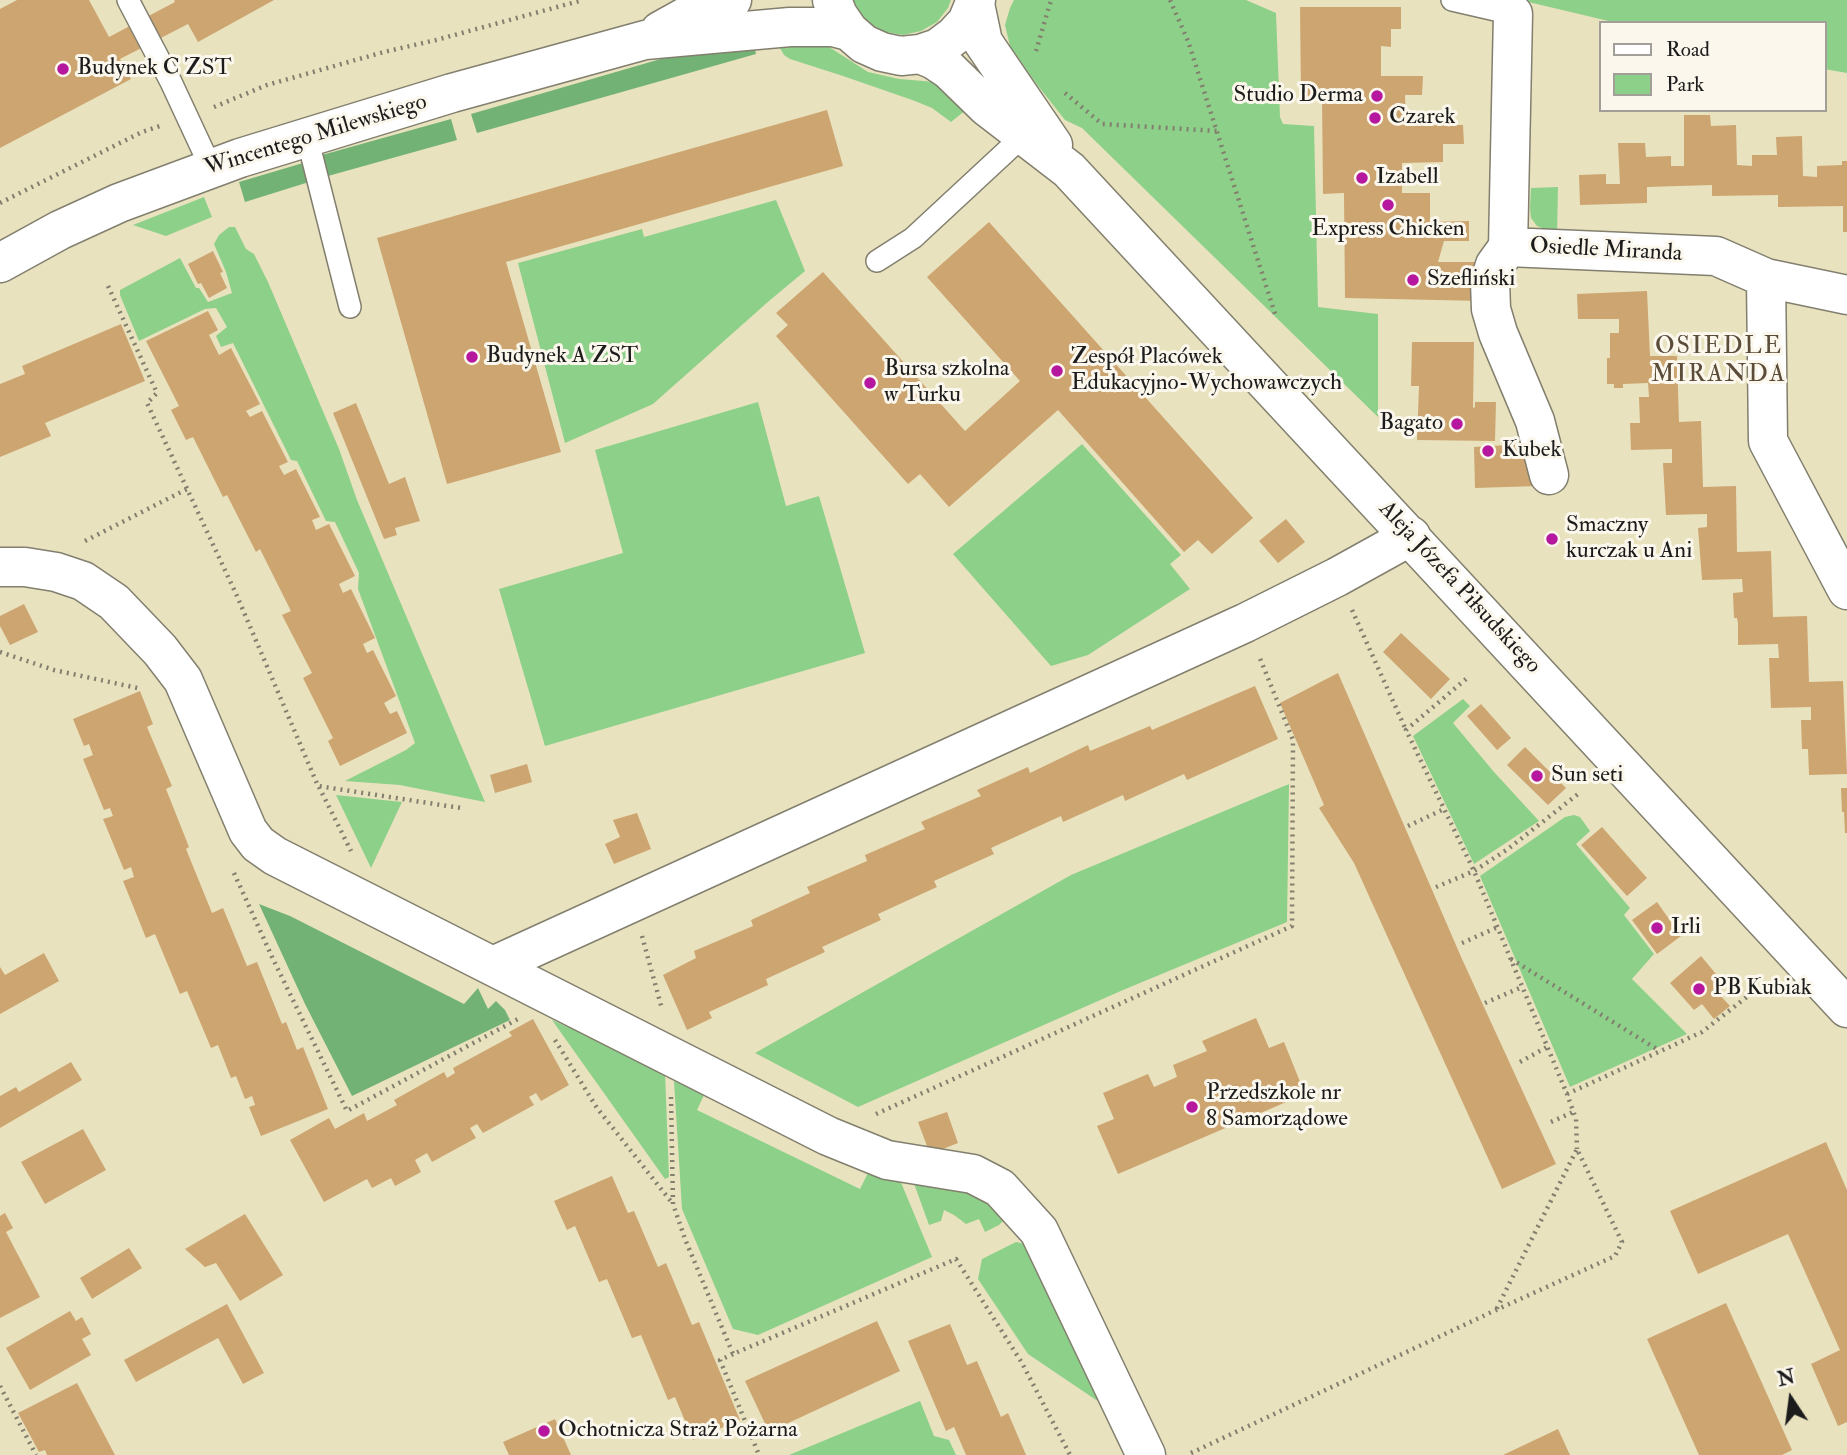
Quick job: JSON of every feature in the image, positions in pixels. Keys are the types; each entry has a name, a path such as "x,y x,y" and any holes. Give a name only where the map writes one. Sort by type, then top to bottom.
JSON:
{"street":[{"name":"Wincentego Milewskiego","path":"645,40 685,17 712,5 732,0"},
{"path":"840,16 864,44 881,52 901,56 938,48 967,22 976,2"},
{"name":"Aleja Józefa Piłsudskiego","path":"976,2 984,42 1069,170"},
{"name":"Osiedle Miranda","path":"1513,13 1508,247 1716,257 1766,278 1847,295"},
{"name":"Wincentego Milewskiego","path":"0,263 60,230 119,203 211,168 452,93 645,40 790,27 833,27 840,16"},
{"name":"Aleja Józefa Piłsudskiego","path":"920,54 949,70 987,107 1069,170 1847,1008"},
{"path":"1508,247 1495,265 1490,281 1492,309 1498,333 1535,421 1549,475"},
{"path":"1766,278 1768,441 1847,590"},
{"path":"493,966 1245,623 1411,536"},
{"path":"0,567 25,567 56,572 83,581 114,602 160,650 183,680 248,831 258,844 275,856 828,1136 887,1160 973,1174 1000,1188 1039,1231 1146,1455"}],"lane":[{"path":"128,0 171,82 211,168"},
{"path":"1452,0 1513,13"},
{"path":"877,261 913,239 1024,135"},
{"path":"307,137 350,307"}],"path":[{"path":"0,202 142,132 188,118 267,85 583,0"},
{"path":"1036,51 1051,0"},
{"path":"1171,0 1188,41 1276,317"},
{"path":"1062,90 1102,124 1217,131"},
{"path":"108,286 157,393 147,403 237,596 318,786 357,862"},
{"path":"77,546 187,489"},
{"path":"1191,1453 1615,1256 1622,1242 1577,1149 1576,1119 1567,1094 1474,871 1337,577"},
{"path":"865,1119 1292,926 1293,740 1245,623"},
{"path":"0,652 54,670 145,689"},
{"path":"1406,730 1466,679"},
{"path":"318,786 461,808"},
{"path":"1437,887 1474,871 1508,849 1578,794"},
{"path":"1408,826 1444,809"},
{"path":"229,863 347,1111 518,1019"},
{"path":"1462,943 1498,928"},
{"path":"1511,959 1660,1051"},
{"path":"1485,1003 1522,987"},
{"path":"1567,1094 1702,1031 1753,992"},
{"path":"553,1037 597,1108 673,1204"},
{"path":"1520,1062 1548,1047"},
{"path":"671,1092 673,1204 733,1354"},
{"path":"1551,1122 1573,1112"},
{"path":"1496,1310 1577,1149"},
{"path":"759,1455 720,1360 956,1259 1022,1363 1070,1455"},
{"path":"0,1386 36,1455"}],"green space":[{"path":"853,0 951,0 937,22 921,31 903,35 886,32 870,24 857,10"},
{"path":"1014,0 1246,0 1276,13 1280,117 1283,124 1314,126 1318,307 1378,314 1378,417 1082,128 1065,120 1010,46 1005,25"},
{"path":"1520,0 1847,0 1847,73 1826,69 1826,21 1609,21"},
{"path":"753,41 756,54 477,133 471,114 671,56"},
{"path":"776,41 826,45 868,72 899,79 936,82 972,105 951,122 932,108 915,101 790,59 784,55"},
{"path":"451,119 457,140 328,176 322,155"},
{"path":"303,163 309,182 245,202 239,182"},
{"path":"1558,187 1557,234 1537,226 1531,218 1530,208 1531,188"},
{"path":"204,197 212,217 166,236 133,225"},
{"path":"776,200 805,271 653,404 565,443 518,263 642,229 644,237"},
{"path":"229,227 235,227 246,249 254,254 268,282 485,802 400,785 345,781 415,743 358,589 359,573 335,522 326,521 297,461 291,460 233,343 221,347 216,336 227,327 216,308 205,309 139,341 120,290 180,258 196,288 199,288 208,302 232,293 214,244 219,235"},
{"path":"758,402 786,506 819,496 865,653 545,746 499,589 623,553 595,450"},
{"path":"1082,444 1181,555 1170,564 1190,589 1088,655 1051,666 953,554"},
{"path":"1463,699 1470,706 1453,723 1539,821 1474,864 1413,736"},
{"path":"1289,784 1287,922 1123,990 858,1107 755,1053 1071,875"},
{"path":"336,795 402,802 371,868"},
{"path":"1565,817 1580,817 1590,831 1576,844 1630,908 1624,915 1654,954 1632,979 1687,1034 1570,1087 1480,876"},
{"path":"259,904 290,916 464,1004 478,988 488,1009 496,1001 510,1020 352,1096 305,1004"},
{"path":"552,1020 665,1073 669,1177 665,1179"},
{"path":"674,1081 705,1093 697,1110 860,1189 870,1169 900,1180 932,1257 758,1335 733,1329 682,1209"},
{"path":"912,1178 954,1180 1008,1216 999,1225 985,1232 979,1219 966,1224 944,1210 941,1221 929,1225"},
{"path":"1016,1242 1026,1244 1108,1408 1028,1354 978,1279 982,1259"},
{"path":"920,1401 934,1436 949,1440 956,1455 789,1455"}],"building":[{"name":"Budynek C ZST","path":"17,0 89,0 109,37 175,2 174,0 274,0 198,42 188,24 120,59 131,79 0,148 0,9"},
{"path":"1300,7 1401,7 1401,29 1391,29 1391,47 1381,46 1381,76 1423,76 1422,95 1405,95 1406,124 1463,125 1464,144 1443,144 1443,162 1402,163 1402,193 1430,193 1430,222 1469,221 1469,241 1444,241 1438,262 1482,262 1482,301 1345,298 1344,193 1323,194 1322,96 1301,97"},
{"name":"Budynek A ZST","path":"827,110 843,166 506,262 561,452 447,484 377,238"},
{"path":"1684,115 1710,115 1711,126 1736,125 1737,165 1752,166 1752,155 1777,155 1776,137 1802,136 1803,176 1817,177 1817,166 1842,165 1842,161 1847,161 1847,232 1843,232 1843,206 1778,207 1778,195 1712,196 1712,185 1647,187 1647,203 1580,205 1579,175 1606,174 1606,184 1620,184 1618,143 1645,143 1646,157 1671,156 1671,166 1684,166"},
{"path":"989,222 1253,518 1212,554 1198,540 1184,552 1058,410 949,507 920,474 908,484 776,336 788,325 776,313 823,272 965,431 1020,381 927,277"},
{"path":"213,251 227,288 209,298 188,264"},
{"path":"1647,291 1650,356 1677,356 1679,422 1701,421 1703,487 1736,486 1737,552 1771,551 1773,617 1807,616 1809,682 1843,681 1847,774 1809,775 1808,749 1802,749 1801,720 1811,720 1811,707 1771,708 1769,658 1779,658 1778,644 1738,645 1738,623 1737,618 1734,618 1733,593 1743,592 1742,579 1702,580 1698,528 1707,527 1707,514 1666,515 1663,463 1672,463 1672,449 1631,450 1630,423 1640,423 1639,397 1649,397 1648,383 1623,384 1623,388 1614,388 1614,384 1607,384 1610,333 1619,333 1619,319 1578,319 1577,294"},
{"path":"208,311 218,330 209,335 219,355 231,348 260,404 246,411 250,417 262,411 288,462 279,466 284,475 296,469 320,517 312,520 316,530 329,524 355,576 339,584 343,593 351,589 375,638 363,644 367,653 373,650 396,696 384,703 390,714 397,711 407,733 340,766 328,741 333,738 303,678 312,673 282,615 291,611 260,549 256,552 227,495 223,497 193,437 186,440 171,410 179,406 146,341"},
{"path":"121,324 145,381 45,423 51,436 0,457 0,384 25,374 22,366"},
{"path":"1412,342 1474,342 1473,408 1475,402 1496,402 1495,441 1417,440 1419,386 1411,386"},
{"path":"356,403 389,484 405,477 420,521 395,528 397,535 384,539 333,413"},
{"path":"1527,444 1538,486 1475,488 1474,447"},
{"path":"1286,519 1305,542 1278,563 1259,541"},
{"path":"24,604 38,632 10,645 0,626 0,616"},
{"path":"1401,633 1450,679 1431,699 1383,652"},
{"path":"1338,673 1462,959 1556,1164 1502,1189 1354,863 1319,808 1324,805 1280,703"},
{"path":"1255,686 1278,739 1187,780 1184,774 1125,801 1123,795 1063,822 1061,816 991,848 994,854 934,881 937,887 878,914 881,920 822,947 825,952 766,979 768,985 709,1012 712,1018 687,1030 663,975 696,958 694,951 753,926 751,920 810,893 807,887 867,861 865,855 925,829 921,822 981,796 977,790 1028,767 1030,773 1088,745 1090,751 1150,726 1152,730"},
{"path":"140,691 153,724 147,727 172,786 166,789 189,847 186,849 212,913 223,908 247,966 257,962 282,1024 286,1022 297,1050 303,1047 328,1109 261,1136 249,1107 255,1105 252,1096 245,1099 236,1076 231,1078 218,1045 211,1048 187,991 180,994 155,934 146,938 123,881 134,877 131,867 124,870 103,819 113,816 110,808 104,810 83,759 93,755 89,744 84,746 73,719"},
{"path":"1481,704 1511,738 1497,750 1467,716"},
{"name":"Sun seti","path":"1525,747 1566,788 1548,805 1507,765"},
{"path":"527,764 532,782 495,793 490,775"},
{"path":"1841,788 1847,788 1847,833 1842,812"},
{"path":"637,813 651,849 614,864 605,844 620,837 613,820"},
{"path":"1602,827 1647,878 1627,896 1581,845"},
{"name":"Irli","path":"1657,902 1681,936 1657,954 1632,920"},
{"path":"44,953 59,981 0,1014 0,967 5,975"},
{"name":"PB Kubiak","path":"1701,956 1726,986 1718,993 1730,1006 1714,1019 1702,1004 1694,1010 1670,983"},
{"name":"Przedszkole nr 8 Samorządowe","path":"1256,1018 1269,1048 1284,1042 1305,1094 1118,1174 1097,1126 1114,1119 1103,1093 1148,1074 1154,1087 1177,1077 1173,1065 1207,1051 1202,1041"},
{"path":"533,1019 569,1085 541,1101 536,1093 529,1097 534,1105 483,1133 477,1124 470,1128 476,1138 432,1162 427,1153 415,1160 421,1172 395,1186 391,1178 372,1188 367,1179 324,1202 290,1140 329,1118 335,1129 364,1113 367,1121 397,1105 394,1100 444,1072 447,1078 455,1073 453,1068 512,1036 509,1032"},
{"path":"71,1062 82,1080 0,1128 0,1096 16,1087 19,1092"},
{"path":"947,1112 958,1143 930,1154 918,1122"},
{"path":"83,1129 106,1170 45,1204 21,1162"},
{"path":"1826,1142 1847,1190 1847,1422 1838,1426 1811,1364 1840,1350 1788,1234 1698,1274 1670,1211"},
{"path":"612,1176 628,1213 634,1211 658,1267 666,1263 692,1325 699,1322 740,1420 693,1440 675,1397 668,1400 641,1335 632,1338 607,1279 599,1282 575,1226 567,1230 554,1201"},
{"path":"5,1213 13,1228 6,1232 40,1297 0,1318 0,1216"},
{"path":"245,1214 283,1275 240,1301 216,1263 205,1267 185,1249"},
{"path":"129,1248 142,1268 92,1299 80,1278"},
{"path":"1726,1303 1792,1450 1782,1455 1699,1455 1647,1339"},
{"path":"227,1304 264,1373 243,1384 218,1338 136,1382 124,1360"},
{"path":"70,1311 76,1321 82,1317 91,1334 82,1339 91,1355 30,1390 6,1348"},
{"path":"877,1321 900,1371 769,1432 745,1381"},
{"path":"950,1324 967,1365 977,1361 1001,1417 1008,1413 1026,1455 966,1455 954,1427 946,1431 908,1341"},
{"path":"77,1383 115,1455 47,1455 45,1450 39,1452 18,1413"},
{"name":"Ochotnicza Straż Pożarna","path":"555,1419 571,1455 509,1455 503,1442"},
{"path":"1558,1429 1570,1455 1503,1455"}],"place":[{"name":"Budynek C ZST","path":"63,69"},
{"name":"Studio Derma","path":"1377,96"},
{"name":"Czarek","path":"1375,118"},
{"name":"Izabell","path":"1362,178"},
{"name":"Express Chicken","path":"1388,205"},
{"name":"Szefliński","path":"1413,280"},
{"name":"Budynek A ZST","path":"472,357"},
{"name":"Zespół Placówek Edukacyjno-Wychowawczych","path":"1057,371"},
{"name":"Bursa szkolna w Turku","path":"870,383"},
{"name":"Bagato","path":"1457,424"},
{"name":"Kubek","path":"1488,451"},
{"name":"Smaczny kurczak u Ani","path":"1552,539"},
{"name":"Sun seti","path":"1537,776"},
{"name":"Irli","path":"1657,928"},
{"name":"PB Kubiak","path":"1699,989"},
{"name":"Przedszkole nr 8 Samorządowe","path":"1192,1107"},
{"name":"Ochotnicza Straż Pożarna","path":"544,1431"}],"district":[{"name":"OSIEDLE MIRANDA","path":"1719,362"}]}
